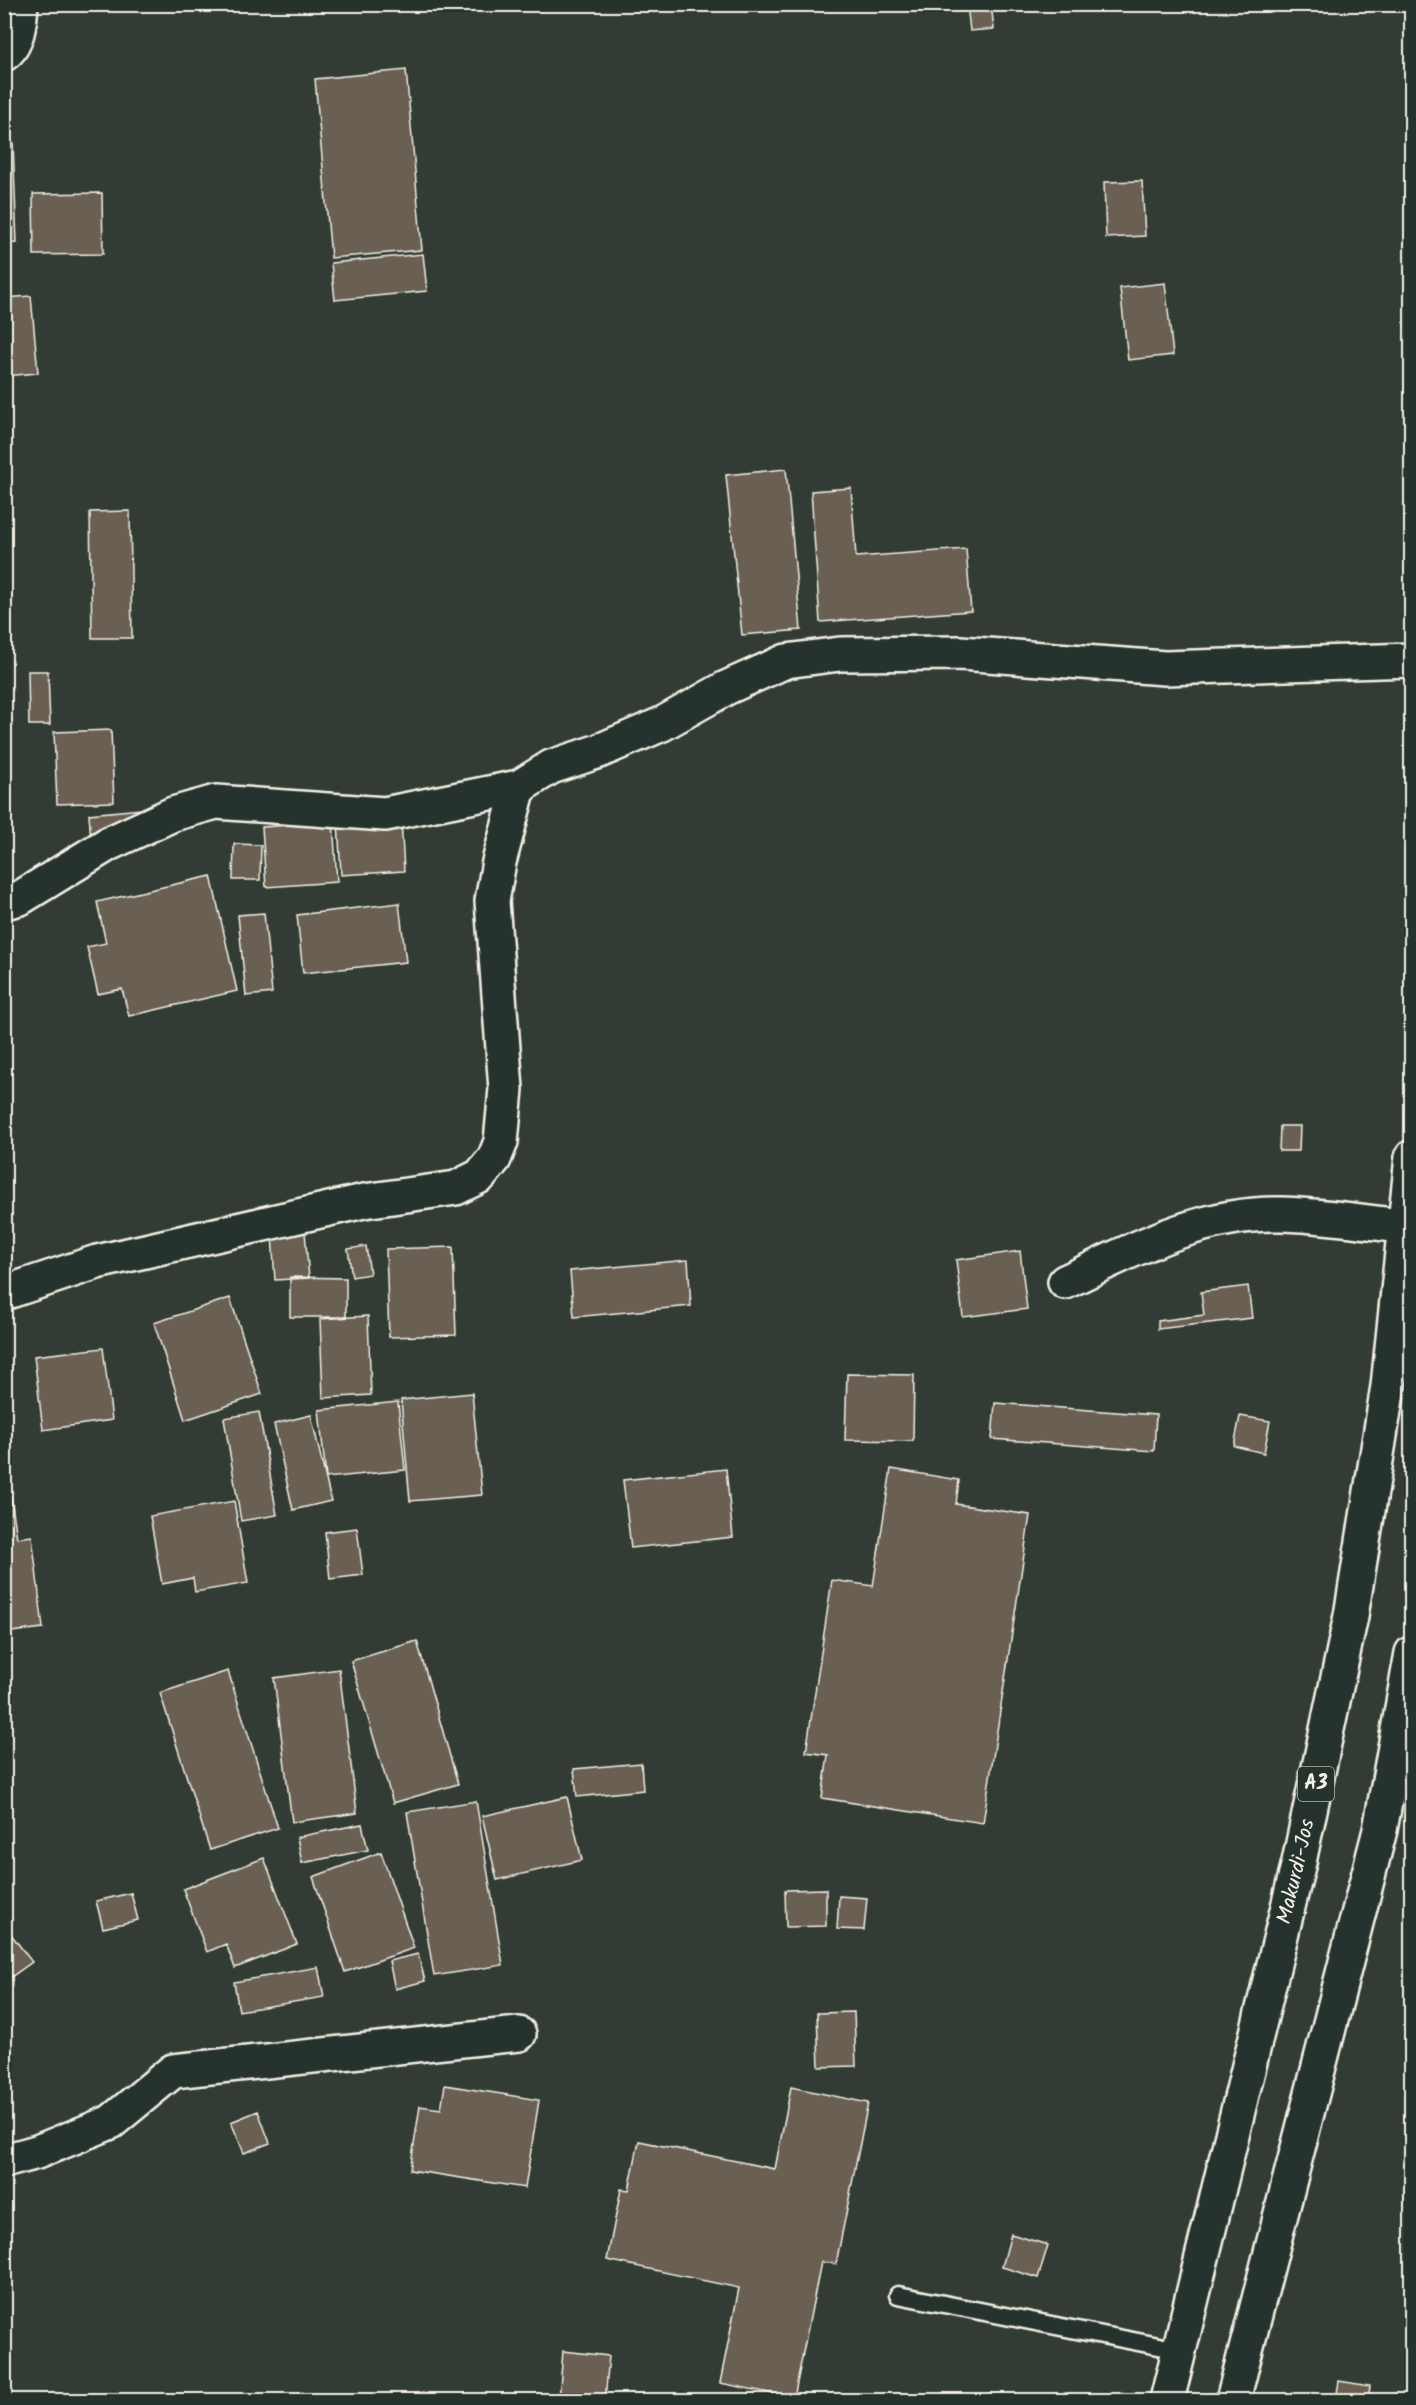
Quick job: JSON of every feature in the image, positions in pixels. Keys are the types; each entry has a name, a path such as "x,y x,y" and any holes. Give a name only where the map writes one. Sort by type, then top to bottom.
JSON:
{"main road":[{"path":"4,54 11,50 20,21 21,4"},
{"path":"4,902 20,898 108,844 173,814 216,802 385,814 519,787 551,767 599,751 662,724 726,688 786,661 840,654 960,653 1165,668 1412,660"},
{"path":"4,1293 97,1262 364,1201 456,1188 480,1176 494,1159 501,1143 506,1089 492,901 499,862 519,787"},
{"name":"Makurdi-Jos","path":"1167,2400 1299,1862 1351,1616 1388,1386 1412,1157"},
{"path":"1065,1282 1152,1240 1216,1220 1280,1214 1404,1226"},
{"path":"1233,2400 1380,1830 1412,1653"},
{"path":"4,2161 37,2152 111,2122 173,2071 519,2034"}],"lane":[{"path":"898,2295 1179,2350"}],"building":[{"path":"967,4 991,4 994,29 970,31"},
{"path":"967,4 991,4 994,29 970,31"},
{"path":"406,70 422,250 331,258 315,79"},
{"path":"406,70 422,250 331,258 315,79"},
{"path":"4,142 13,142 17,243 4,244"},
{"path":"4,142 13,142 17,243 4,244"},
{"path":"1142,181 1145,236 1106,238 1104,182"},
{"path":"1142,181 1145,236 1106,238 1104,182"},
{"path":"102,193 103,254 34,255 33,194"},
{"path":"102,193 103,254 34,255 33,194"},
{"path":"423,254 427,291 335,300 331,263"},
{"path":"423,254 427,291 335,300 331,263"},
{"path":"1165,283 1173,355 1128,360 1120,288"},
{"path":"1165,283 1173,355 1128,360 1120,288"},
{"path":"31,296 38,373 4,376 4,298"},
{"path":"31,296 38,373 4,376 4,298"},
{"path":"786,469 801,630 742,635 726,475"},
{"path":"786,469 801,630 742,635 726,475"},
{"path":"851,488 856,557 966,549 971,611 820,622 811,491"},
{"path":"851,488 856,557 966,549 971,611 820,622 811,491"},
{"path":"130,511 132,638 92,638 90,512"},
{"path":"130,511 132,638 92,638 90,512"},
{"path":"28,671 48,671 50,725 29,725"},
{"path":"28,671 48,671 50,725 29,725"},
{"path":"111,730 114,802 57,804 54,732"},
{"path":"111,730 114,802 57,804 54,732"},
{"path":"141,809 143,837 91,842 89,814"},
{"path":"141,809 143,837 91,842 89,814"},
{"path":"401,818 404,871 341,875 338,822"},
{"path":"401,818 404,871 341,875 338,822"},
{"path":"333,822 337,882 266,887 262,827"},
{"path":"333,822 337,882 266,887 262,827"},
{"path":"234,844 261,845 260,880 233,880"},
{"path":"234,844 261,845 260,880 233,880"},
{"path":"211,876 237,991 129,1016 122,989 98,994 87,947 106,943 97,902"},
{"path":"211,876 237,991 129,1016 122,989 98,994 87,947 106,943 97,902"},
{"path":"399,903 406,962 303,973 297,915"},
{"path":"399,903 406,962 303,973 297,915"},
{"path":"264,913 272,993 246,996 238,915"},
{"path":"264,913 272,993 246,996 238,915"},
{"path":"1280,1126 1300,1126 1299,1151 1279,1151"},
{"path":"1280,1126 1300,1126 1299,1151 1279,1151"},
{"path":"305,1232 309,1278 275,1280 272,1235"},
{"path":"305,1232 309,1278 275,1280 272,1235"},
{"path":"366,1246 370,1274 352,1277 348,1249"},
{"path":"366,1246 370,1274 352,1277 348,1249"},
{"path":"453,1247 456,1335 389,1337 386,1249"},
{"path":"453,1247 456,1335 389,1337 386,1249"},
{"path":"1020,1251 1027,1309 963,1317 956,1260"},
{"path":"1020,1251 1027,1309 963,1317 956,1260"},
{"path":"688,1260 691,1306 574,1317 570,1271"},
{"path":"688,1260 691,1306 574,1317 570,1271"},
{"path":"290,1277 346,1278 346,1317 290,1317"},
{"path":"290,1277 346,1278 346,1317 290,1317"},
{"path":"1248,1286 1252,1318 1158,1329 1158,1321 1204,1315 1201,1292"},
{"path":"1248,1286 1252,1318 1158,1329 1158,1321 1204,1315 1201,1292"},
{"path":"230,1298 262,1394 185,1420 154,1323"},
{"path":"230,1298 262,1394 185,1420 154,1323"},
{"path":"368,1316 371,1395 323,1398 320,1319"},
{"path":"368,1316 371,1395 323,1398 320,1319"},
{"path":"103,1348 112,1420 43,1430 34,1356"},
{"path":"103,1348 112,1420 43,1430 34,1356"},
{"path":"847,1374 914,1375 913,1441 845,1440"},
{"path":"847,1374 914,1375 913,1441 845,1440"},
{"path":"472,1393 482,1495 410,1501 401,1400"},
{"path":"472,1393 482,1495 410,1501 401,1400"},
{"path":"398,1402 405,1470 326,1478 319,1410"},
{"path":"398,1402 405,1470 326,1478 319,1410"},
{"path":"995,1403 1156,1415 1154,1451 992,1439"},
{"path":"995,1403 1156,1415 1154,1451 992,1439"},
{"path":"259,1412 277,1515 241,1521 224,1418"},
{"path":"259,1412 277,1515 241,1521 224,1418"},
{"path":"311,1415 331,1501 293,1510 274,1424"},
{"path":"311,1415 331,1501 293,1510 274,1424"},
{"path":"1240,1416 1270,1421 1264,1453 1234,1446"},
{"path":"1240,1416 1270,1421 1264,1453 1234,1446"},
{"path":"726,1469 733,1537 631,1548 623,1480"},
{"path":"726,1469 733,1537 631,1548 623,1480"},
{"path":"891,1469 959,1480 956,1504 1030,1515 983,1823 822,1798 828,1755 806,1752 832,1580 873,1586"},
{"path":"891,1469 959,1480 956,1504 1030,1515 983,1823 822,1798 828,1755 806,1752 832,1580 873,1586"},
{"path":"11,1497 17,1538 32,1536 43,1628 4,1633 4,1498"},
{"path":"11,1497 17,1538 32,1536 43,1628 4,1633 4,1498"},
{"path":"234,1501 248,1583 195,1592 193,1578 162,1584 150,1516"},
{"path":"234,1501 248,1583 195,1592 193,1578 162,1584 150,1516"},
{"path":"357,1528 363,1575 330,1579 325,1532"},
{"path":"357,1528 363,1575 330,1579 325,1532"},
{"path":"417,1641 458,1784 393,1803 351,1661"},
{"path":"417,1641 458,1784 393,1803 351,1661"},
{"path":"339,1669 357,1813 292,1822 274,1678"},
{"path":"339,1669 357,1813 292,1822 274,1678"},
{"path":"228,1671 278,1828 210,1850 160,1693"},
{"path":"228,1671 278,1828 210,1850 160,1693"},
{"path":"641,1763 643,1790 577,1797 574,1769"},
{"path":"641,1763 643,1790 577,1797 574,1769"},
{"path":"567,1797 582,1860 497,1880 482,1816"},
{"path":"567,1797 582,1860 497,1880 482,1816"},
{"path":"476,1801 503,1965 434,1976 407,1812"},
{"path":"476,1801 503,1965 434,1976 407,1812"},
{"path":"362,1824 368,1850 302,1863 297,1837"},
{"path":"362,1824 368,1850 302,1863 297,1837"},
{"path":"381,1852 414,1948 345,1972 313,1877"},
{"path":"381,1852 414,1948 345,1972 313,1877"},
{"path":"264,1858 297,1944 235,1968 226,1944 207,1952 183,1889"},
{"path":"264,1858 297,1944 235,1968 226,1944 207,1952 183,1889"},
{"path":"826,1889 826,1926 786,1927 785,1890"},
{"path":"826,1889 826,1926 786,1927 785,1890"},
{"path":"131,1893 138,1920 103,1928 96,1901"},
{"path":"131,1893 138,1920 103,1928 96,1901"},
{"path":"839,1896 867,1898 864,1930 837,1929"},
{"path":"839,1896 867,1898 864,1930 837,1929"},
{"path":"4,1925 32,1962 4,1982"},
{"path":"4,1925 32,1962 4,1982"},
{"path":"418,1954 425,1981 395,1989 389,1961"},
{"path":"418,1954 425,1981 395,1989 389,1961"},
{"path":"318,1967 324,1997 239,2011 234,1982"},
{"path":"318,1967 324,1997 239,2011 234,1982"},
{"path":"854,2012 856,2066 819,2067 817,2013"},
{"path":"854,2012 856,2066 819,2067 817,2013"},
{"path":"445,2085 539,2100 525,2188 410,2170 420,2106 441,2109"},
{"path":"445,2085 539,2100 525,2188 410,2170 420,2106 441,2109"},
{"path":"791,2087 868,2103 836,2264 821,2262 794,2398 720,2383 739,2288 607,2260 621,2189 629,2190 639,2141 775,2169"},
{"path":"791,2087 868,2103 836,2264 821,2262 794,2398 720,2383 739,2288 607,2260 621,2189 629,2190 639,2141 775,2169"},
{"path":"258,2111 270,2143 244,2153 231,2122"},
{"path":"258,2111 270,2143 244,2153 231,2122"},
{"path":"1011,2234 1048,2245 1038,2278 1002,2267"},
{"path":"1011,2234 1048,2245 1038,2278 1002,2267"},
{"path":"563,2351 609,2356 605,2400 559,2400"},
{"path":"563,2351 609,2356 605,2400 559,2400"},
{"path":"1339,2381 1370,2386 1368,2400 1336,2400"},
{"path":"1339,2381 1370,2386 1368,2400 1336,2400"}]}
